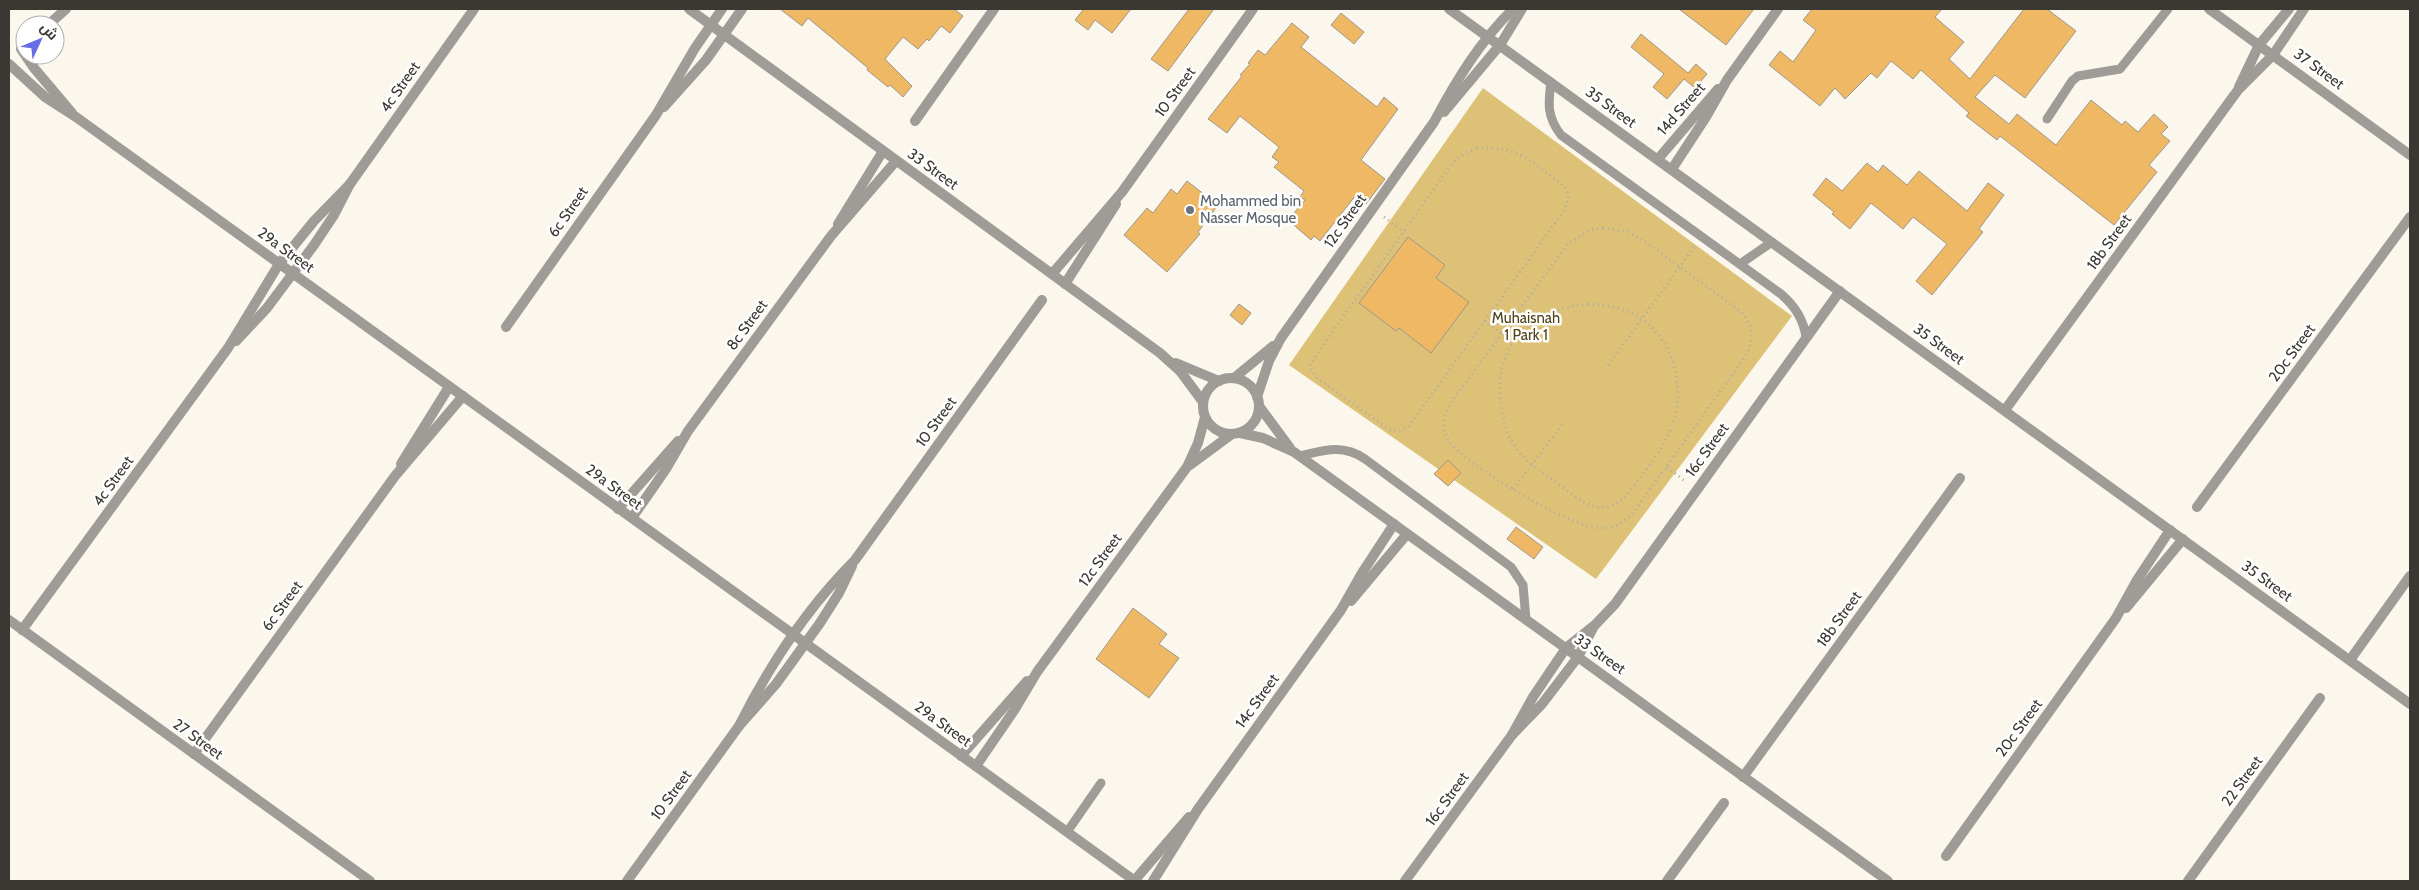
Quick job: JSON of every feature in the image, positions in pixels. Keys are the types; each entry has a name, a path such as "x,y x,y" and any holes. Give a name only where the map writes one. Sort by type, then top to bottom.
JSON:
{"street":[{"name":"4c Street","path":"228,348 267,308 293,274 324,231 350,184 474,9"},
{"name":"33 Street","path":"689,9 1160,353 1180,371 1203,402"},
{"name":"6c Street","path":"506,327 656,115 710,24 722,9"},
{"name":"6c Street","path":"656,115 694,75 742,9"},
{"path":"915,121 994,9"},
{"name":"10 Street","path":"1052,274 1122,192 1253,9"},
{"name":"35 Street","path":"1450,9 2410,704"},
{"name":"12c Street","path":"1434,122 1455,84 1487,36 1513,9"},
{"name":"12c Street","path":"1234,378 1264,356 1281,338 1434,122 1500,45 1522,9"},
{"name":"14d Street","path":"1658,159 1727,80 1778,9"},
{"name":"37 Street","path":"2209,9 2410,154"},
{"name":"18b Street","path":"2238,90 2259,45 2290,9"},
{"name":"18b Street","path":"2005,410 2238,90 2273,55 2304,9"},
{"name":"29a Street","path":"9,62 45,97 76,117 1135,881"},
{"name":"29a Street","path":"32,65 76,117"},
{"name":"14d Street","path":"1672,169 1706,117 1727,80"},
{"name":"8c Street","path":"831,236 883,151"},
{"name":"8c Street","path":"618,508 688,431 831,236 896,161"},
{"name":"4c Street","path":"22,630 228,348 279,264 314,221 350,184"},
{"name":"10 Street","path":"1065,284 1101,230 1122,192"},
{"name":"20c Street","path":"2197,506 2410,217"},
{"name":"16c Street","path":"1512,735 1537,691 1566,648 1595,625 1615,604 1840,291"},
{"name":"10 Street","path":"739,726 766,675 792,634 830,586 854,560 1042,300"},
{"name":"12c Street","path":"1258,401 1269,361 1281,338"},
{"name":"33 Street","path":"1160,353 1183,366 1219,381"},
{"path":"1234,378 1248,385 1258,401 1254,422 1236,433 1216,430 1205,417 1203,402 1211,386 1219,381 1234,378"},
{"name":"6c Street","path":"395,476 415,438 449,387"},
{"name":"6c Street","path":"194,754 395,476 463,396"},
{"name":"33 Street","path":"1258,401 1271,426 1297,454"},
{"name":"12c Street","path":"962,756 1036,672 1187,467 1198,443 1205,417"},
{"name":"8c Street","path":"632,518 666,469 688,431"},
{"name":"33 Street","path":"1236,433 1263,438 1297,454 1888,881"},
{"name":"12c Street","path":"1187,467 1236,433"},
{"name":"18b Street","path":"1743,777 1960,478"},
{"name":"14c Street","path":"1342,610 1366,566 1394,524"},
{"name":"20c Street","path":"1946,856 2116,618 2141,574 2170,530"},
{"name":"14c Street","path":"1153,881 1198,808 1342,610 1408,534"},
{"name":"20c Street","path":"2116,618 2183,539"},
{"name":"10 Street","path":"627,881 739,726 776,684 806,643 839,593 854,560"},
{"path":"2350,660 2410,576"},
{"name":"27 Street","path":"9,620 370,881"},
{"name":"16c Street","path":"1405,881 1512,735 1546,698 1578,657 1595,625"},
{"name":"12c Street","path":"976,766 1011,715 1036,672"},
{"name":"22 Street","path":"2188,881 2320,698"},
{"path":"1667,881 1724,803"},
{"name":"14c Street","path":"1135,881 1173,834 1198,808"}],"lane":[{"path":"2047,119 2072,81 2078,76 2120,69 2168,9"},
{"path":"1551,82 1548,104 1549,116 1561,135 1789,301 1802,320 1806,338"},
{"path":"1740,264 1772,242"},
{"path":"1297,454 1340,448 1365,459 1511,567 1523,586 1526,620"},
{"path":"1067,832 1101,783"}],"path":[{"path":"1477,148 1505,149 1520,154 1565,187 1569,196 1564,211 1484,321 1409,426 1400,431 1386,428 1317,378 1311,369 1312,358 1453,162 1477,148"},
{"path":"1373,209 1403,231"},
{"path":"1616,228 1628,232 1680,267 1745,316 1752,332 1751,341 1745,356 1667,467 1627,519 1610,528 1591,528 1583,525 1513,489 1454,448 1444,429 1446,410 1568,244 1590,230 1616,228"},
{"path":"1608,365 1702,238"},
{"path":"1577,305 1611,307 1642,320 1655,332 1671,359 1678,386 1678,400 1672,427 1665,440 1628,493 1617,504 1595,507 1581,501 1532,464 1514,445 1503,420 1499,373 1506,352 1513,342 1544,316 1560,309 1577,305"},
{"path":"1484,321 1513,342"},
{"path":"1513,489 1564,423"},
{"path":"1667,467 1697,490"}],"green space":[{"name":"Muhaisnah 1 Park 1","path":"1483,88 1792,316 1596,579 1289,365"}],"building":[{"path":"780,9 954,9 963,16 950,33 941,26 929,41 927,39 918,49 903,37 885,59 912,86 903,97 890,85 888,87 867,70 868,68 808,18 802,26"},
{"path":"1080,9 1131,9 1112,33 1095,20 1088,30 1075,20 1083,10"},
{"path":"1189,9 1214,9 1168,71 1151,59"},
{"path":"1679,9 1754,9 1726,45"},
{"path":"1812,9 1942,9 1935,17 1964,42 1949,59 1970,79 2024,9 2047,9 2076,31 2025,98 1995,75 1975,97 2009,124 2017,114 2056,145 2091,100 2122,125 2125,121 2138,132 2154,114 2168,127 2161,134 2170,141 2149,165 2157,172 2114,225 2000,136 1997,140 1966,116 1969,113 1921,70 1913,79 1891,61 1877,78 1871,73 1845,99 1835,88 1820,106 1769,65 1780,51 1793,62 1816,30 1803,20"},
{"path":"1341,13 1364,32 1354,44 1331,25"},
{"path":"1292,23 1309,37 1301,47 1377,107 1384,97 1398,109 1361,160 1385,179 1366,204 1356,195 1320,241 1314,236 1311,240 1288,220 1305,200 1300,197 1304,191 1274,167 1279,162 1272,157 1279,147 1240,116 1227,133 1208,119 1242,76 1240,75 1250,64 1248,63 1258,50 1265,55"},
{"path":"1641,34 1688,73 1696,64 1707,74 1695,88 1684,79 1667,99 1653,87 1664,74 1631,47"},
{"path":"1867,163 1878,172 1883,165 1907,185 1919,171 1967,211 1988,183 2004,195 1979,229 1983,232 1932,295 1916,281 1947,244 1913,217 1903,229 1871,203 1850,229 1832,214 1834,212 1813,195 1826,178 1842,191"},
{"path":"1187,181 1218,205 1198,232 1200,234 1167,272 1124,235 1147,208 1153,213 1171,189 1177,194"},
{"path":"1408,237 1445,265 1436,278 1469,302 1431,353 1399,328 1396,331 1359,303"},
{"path":"1239,304 1251,313 1242,325 1230,315"},
{"path":"1448,460 1461,473 1448,486 1434,474"},
{"path":"1516,527 1543,547 1534,559 1507,539"},
{"path":"1133,608 1167,634 1159,644 1179,658 1149,698 1096,659"}],"place":[{"name":"Mohammed bin Nasser Mosque","path":"1190,210"}]}
